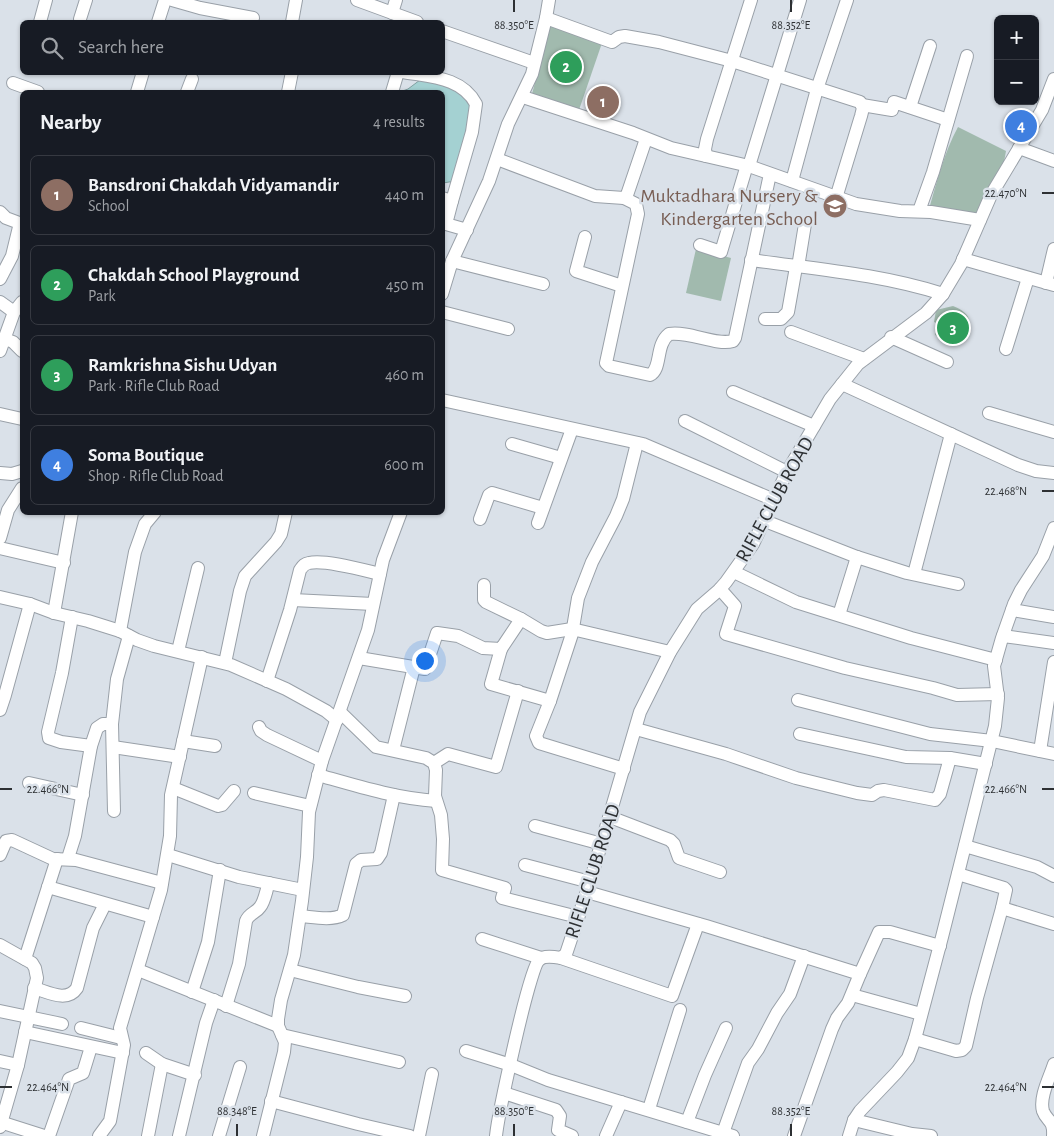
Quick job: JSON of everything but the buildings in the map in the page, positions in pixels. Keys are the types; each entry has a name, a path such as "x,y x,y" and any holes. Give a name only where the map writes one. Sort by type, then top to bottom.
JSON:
{"street":[{"path":"41,20 46,0"},
{"path":"80,19 86,0"},
{"path":"159,20 165,0"},
{"path":"172,0 200,8 253,18"},
{"path":"292,20 296,0"},
{"path":"357,0 407,20"},
{"path":"392,13 396,0"},
{"path":"445,284 452,261 489,182 508,124 523,97 532,74 549,0"},
{"path":"706,156 706,144 751,0"},
{"path":"700,245 721,252 800,0"},
{"path":"792,182 818,89 848,0"},
{"path":"546,18 612,42 619,37 633,37 659,42 732,61 860,102 862,105 892,110 894,102 948,120"},
{"path":"445,31 534,64"},
{"path":"910,107 930,46"},
{"path":"919,211 967,56"},
{"path":"138,90 142,75"},
{"path":"288,90 291,75"},
{"path":"393,90 397,75"},
{"path":"423,75 458,84 467,89 476,104 472,132 447,200 446,224 467,230"},
{"path":"188,90 192,79"},
{"path":"13,83 32,90"},
{"name":"RIFLE CLUB ROAD","path":"561,958 566,954 589,887 636,729 648,696 670,652 696,609 720,589 753,544 787,472 830,400 842,384 858,364 926,314 943,294 963,259 991,195 1042,110 1053,85"},
{"path":"523,97 691,154 748,165 856,204 980,220"},
{"path":"836,198 861,116 862,105"},
{"path":"624,198 628,196 646,139"},
{"path":"1019,148 1054,161"},
{"path":"497,159 595,196 624,198 636,204 638,214 606,363 609,366 650,375 656,369 662,344 669,334 690,335 725,342 733,341 737,333 770,174"},
{"path":"0,212 6,218 20,223"},
{"path":"765,319 782,319 788,312 805,224"},
{"path":"0,279 12,256 20,230"},
{"path":"586,237 576,271 622,286"},
{"path":"963,259 1050,284 1054,249"},
{"path":"751,260 877,278 943,294"},
{"path":"452,261 543,284"},
{"path":"1006,349 1028,278"},
{"path":"0,302 18,307 0,352"},
{"path":"445,313 508,328"},
{"path":"791,332 864,359"},
{"path":"891,338 947,362"},
{"path":"5,339 13,342 20,350"},
{"path":"842,384 1018,465 1054,474"},
{"path":"733,392 814,426"},
{"path":"445,401 637,442 774,500"},
{"path":"989,413 1054,432"},
{"path":"0,414 20,419"},
{"path":"686,421 787,472"},
{"path":"538,523 572,429"},
{"path":"914,574 950,434"},
{"path":"624,769 539,743 536,736 550,701 572,629 578,598 592,562 623,499 637,442"},
{"path":"512,444 561,458"},
{"path":"0,473 12,474 20,472"},
{"path":"0,538 8,510 20,491"},
{"path":"480,519 488,495 492,494 543,508"},
{"path":"54,613 72,515"},
{"path":"114,811 112,724 117,679 135,552 145,524 152,515"},
{"path":"225,663 240,591 245,576 276,542 285,515"},
{"path":"263,1136 284,1052 285,1042 280,1031 281,1000 294,955 300,916 307,857 310,806 322,761 368,630 383,560 400,515"},
{"path":"765,522 857,557 914,574 958,584"},
{"path":"849,1136 854,1120 869,1101 898,1072 908,1058 940,946 992,741 998,708 998,694 994,672 996,660 1012,610 1021,590 1043,556 1054,528"},
{"path":"0,548 64,563"},
{"path":"839,615 857,557"},
{"path":"267,681 293,600 300,570 304,565 310,562 338,565 380,574"},
{"path":"178,651 198,568"},
{"path":"734,572 796,602 910,638 996,660"},
{"path":"484,585 484,600 486,602 521,619 536,630 547,633 572,629 670,652"},
{"path":"720,589 735,606 726,634 845,668 957,695 998,694"},
{"path":"0,597 72,617 154,646 225,663 339,716 376,747 426,758 434,763 436,770 436,801 441,823 442,870 505,888 502,898 578,917"},
{"path":"293,600 374,604"},
{"path":"0,716 30,604"},
{"path":"1012,610 1054,617"},
{"path":"72,617 49,738 61,742 91,746"},
{"path":"521,619 501,649 492,684 550,701"},
{"path":"358,658 425,669 437,633 458,636 483,648 501,649"},
{"path":"1003,636 1054,643"},
{"path":"100,1136 110,1121 124,1045 120,1028 153,917 168,855 172,788 202,657"},
{"path":"1040,751 1054,662"},
{"path":"393,750 414,667"},
{"path":"434,763 448,754 496,767 518,691"},
{"path":"798,700 930,734 992,741 1054,754"},
{"path":"25,959 48,886 75,836 91,746 97,728 103,724 112,724"},
{"path":"259,727 267,735 322,761"},
{"path":"636,729 708,748 796,778 869,795 884,790 935,800 940,794 950,758"},
{"path":"800,734 906,757 950,758 986,764"},
{"path":"183,741 215,746"},
{"path":"113,747 180,757"},
{"path":"318,775 394,796 436,801"},
{"path":"30,783 83,795"},
{"path":"172,788 218,806 222,805 234,791"},
{"path":"254,793 310,806"},
{"path":"300,916 338,918 343,915 356,864 361,860 376,859 380,853 394,796"},
{"path":"610,817 670,840 674,844 679,858 720,872"},
{"path":"535,826 602,844"},
{"path":"0,855 6,841 12,840 46,856 162,883"},
{"path":"965,846 1037,867 1054,876"},
{"path":"168,855 239,876 298,889"},
{"path":"524,865 698,924 860,974"},
{"path":"192,992 208,942 220,870"},
{"path":"914,1039 956,1051 962,1050 966,1046 977,998 1007,894 1004,888 958,874"},
{"path":"226,1006 239,964 248,914 259,909 269,883"},
{"path":"48,886 153,917"},
{"path":"34,988 62,996 68,996 73,993 77,988 93,928 105,904"},
{"path":"1002,908 1054,924"},
{"path":"482,939 541,958 561,958 672,996 698,924"},
{"path":"794,1136 832,1029 852,995 879,932 890,932 940,946"},
{"path":"0,945 32,963 35,968 36,978 18,1065 0,1124 44,1136"},
{"path":"466,1051 511,1065 548,1080 728,1135 748,1063 790,994 804,956"},
{"path":"496,1136 497,1122 528,987 535,965 541,958"},
{"path":"138,970 214,1000 280,1031 399,1062"},
{"path":"290,970 358,987 405,996"},
{"path":"852,995 921,1014"},
{"path":"179,1136 206,1023 214,1000"},
{"path":"648,1109 680,1010"},
{"path":"0,1011 62,1024"},
{"path":"81,1028 121,1038"},
{"path":"687,1122 726,1028"},
{"path":"25,1032 122,1053"},
{"path":"49,1136 69,1079 83,1073 91,1046"},
{"path":"146,1053 162,1064 195,1075"},
{"path":"0,1061 18,1065"},
{"path":"148,1136 162,1064"},
{"path":"1052,1136 1053,1130 1050,1120 1043,1110 1042,1102 1054,1064"},
{"path":"219,1136 240,1067"},
{"path":"419,1136 432,1074"},
{"path":"504,1093 556,1110 560,1116 558,1130 572,1136"},
{"path":"271,1101 356,1130 410,1136"},
{"path":"606,1136 621,1102"},
{"path":"854,1120 912,1134 931,1136"}],"shaded area":[{"path":"551,20 603,40 579,110 532,94"},
{"path":"420,80 456,86 473,99 455,181 445,183 445,90 405,90"},
{"path":"958,127 1006,151 1004,162 978,216 929,209 945,157"},
{"path":"696,249 731,258 721,301 686,293"},
{"path":"953,306 968,316 969,324 962,340 953,343 935,335 939,324 934,322 936,310"}],"place":[{"name":"Chakdah School Playground","path":"566,67"},
{"name":"Bansdroni Chakdah Vidyamandir","path":"603,102"},
{"name":"Soma Boutique","path":"1021,126"},
{"name":"Muktadhara Nursery & Kindergarten School","path":"835,206"},
{"name":"Ramkrishna Sishu Udyan","path":"953,328"}]}
